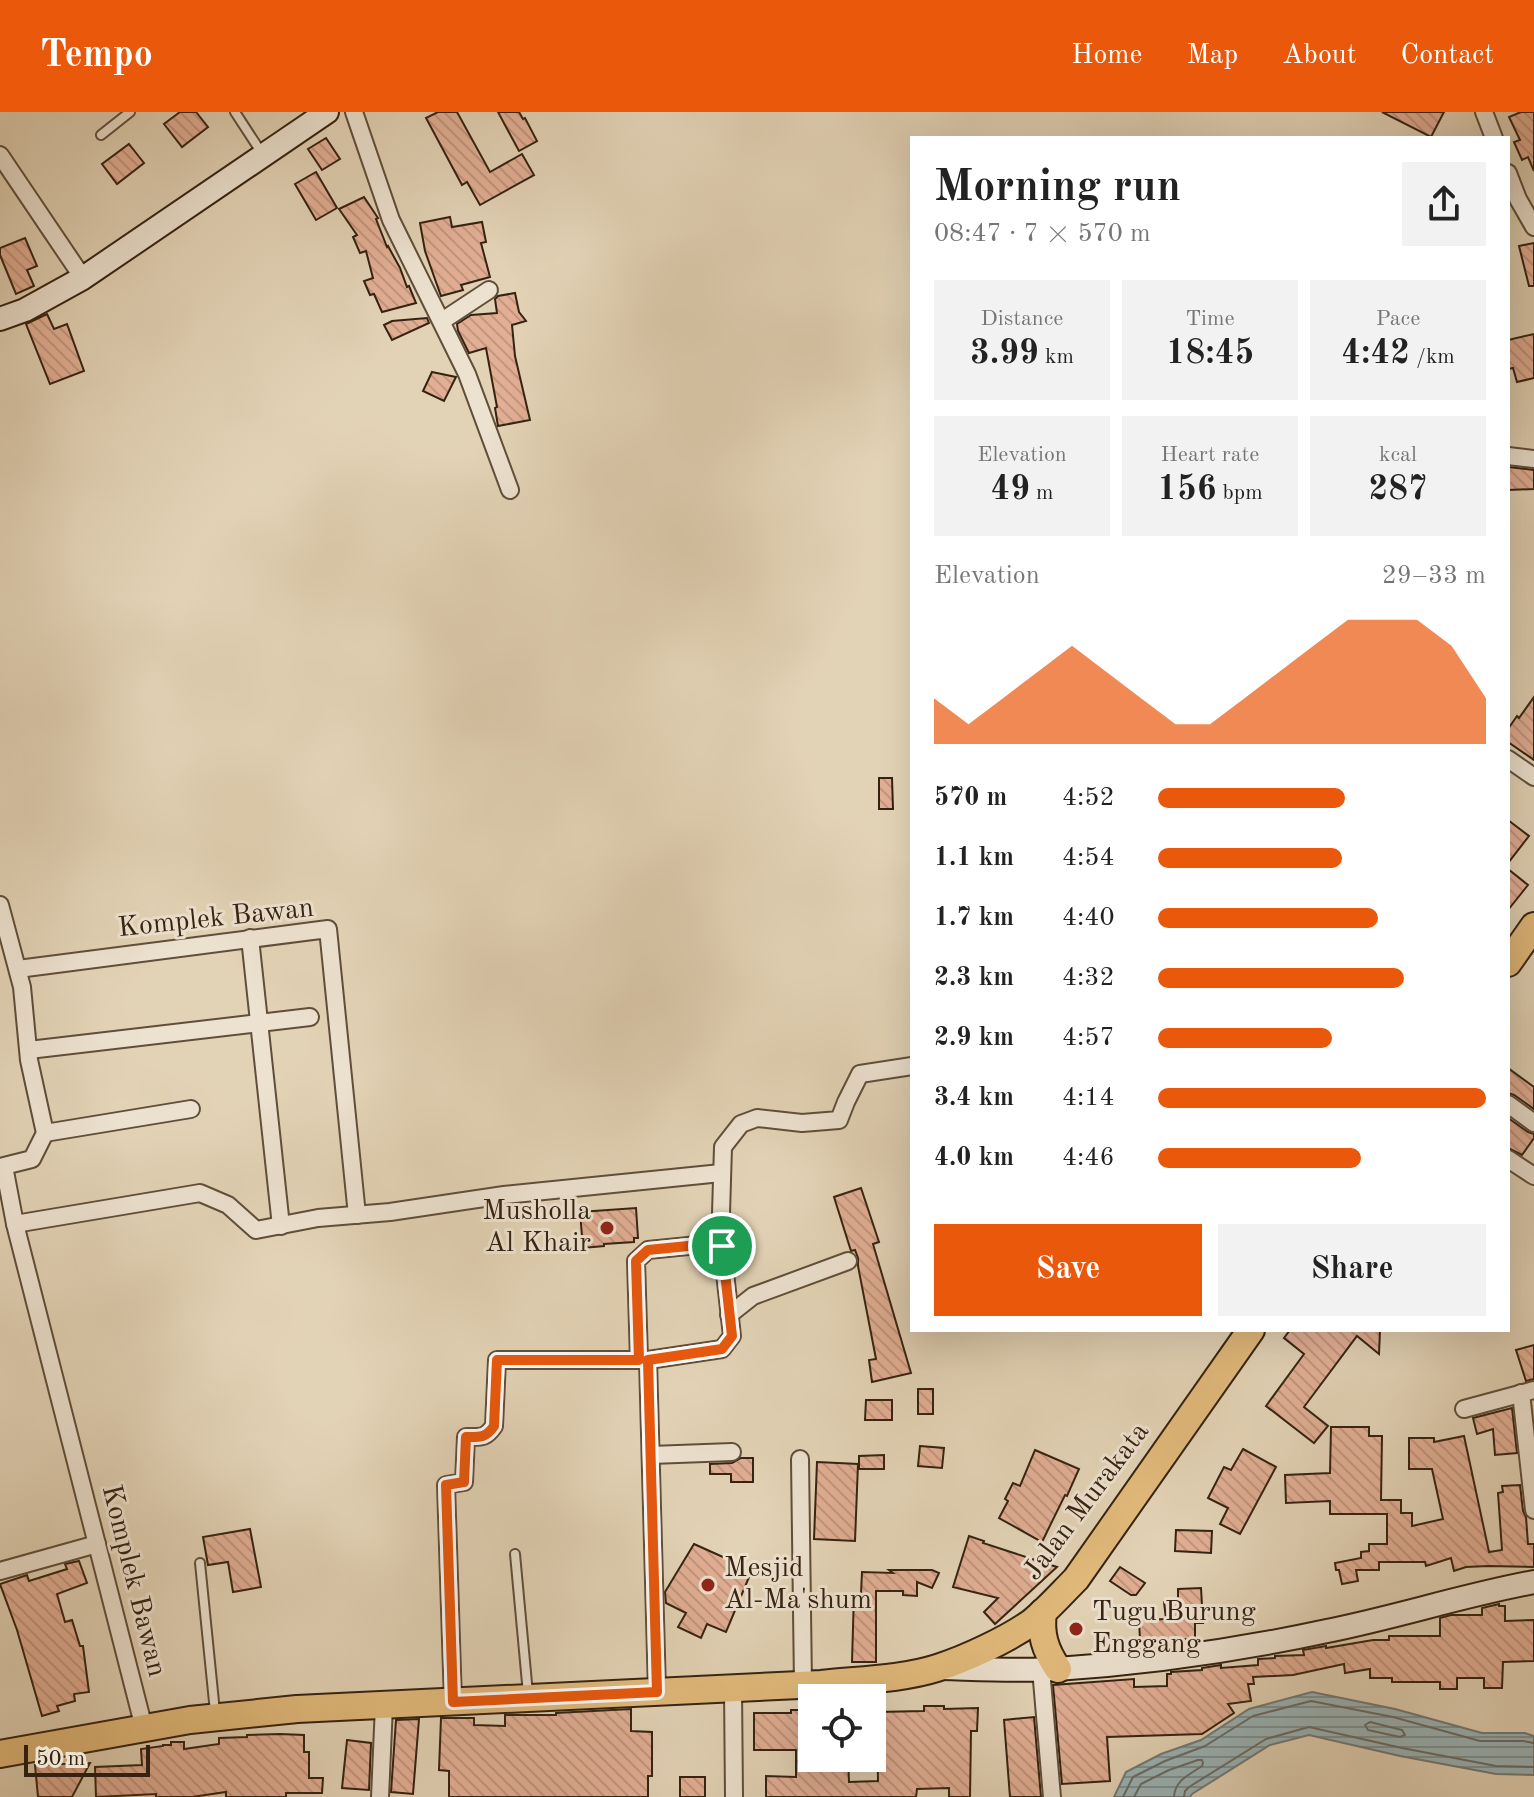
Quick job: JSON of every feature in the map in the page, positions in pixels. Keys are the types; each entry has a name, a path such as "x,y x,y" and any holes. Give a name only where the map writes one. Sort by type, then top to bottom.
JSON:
{"main road":[{"path":"0,319 25,310 83,278 327,112"},
{"path":"1510,960 1534,926"},
{"name":"Jalan Murakata","path":"813,1684 936,1668 1029,1624 1076,1579 1250,1332"},
{"path":"936,1668 1049,1669 1230,1650 1329,1631 1534,1582"},
{"path":"1043,1612 1041,1627 1049,1669"},
{"name":"Jalan Murakata","path":"0,1754 216,1717 297,1709 798,1685"}],"street":[{"path":"354,112 391,220 467,374 510,490"},
{"path":"1484,112 1493,136"},
{"path":"0,155 83,278"},
{"path":"1513,200 1534,227"},
{"path":"442,321 489,290"},
{"path":"1510,456 1534,459"},
{"path":"1510,760 1534,777"},
{"path":"0,905 22,987 29,1060 45,1133 191,1109"},
{"name":"Komplek Bawan","path":"18,969 328,929 357,1215"},
{"path":"250,938 281,1226"},
{"path":"29,1050 310,1017"},
{"path":"453,1702 446,1485 464,1482 466,1437 482,1437 494,1426 497,1360 644,1360 722,1349 732,1336 722,1246 723,1147 741,1124 757,1118 802,1123 839,1120 860,1074 910,1066"},
{"path":"1510,1105 1534,1123"},
{"name":"Komplek Bawan","path":"45,1133 32,1159 2,1166 144,1728"},
{"path":"1510,1160 1534,1176"},
{"path":"15,1224 200,1193 228,1205 256,1230 318,1218 390,1212 504,1195 721,1173"},
{"path":"657,1692 651,1455 636,1261 648,1250 708,1244 722,1246"},
{"path":"729,1315 753,1296 848,1261"},
{"path":"1464,1409 1528,1391 1534,1510"},
{"path":"651,1455 732,1452"},
{"path":"800,1459 803,1684"},
{"path":"0,1571 97,1544"},
{"path":"1049,1669 1052,1797"},
{"path":"733,1689 734,1797"},
{"path":"380,1797 384,1705"}],"lane":[{"path":"101,135 130,112"},
{"path":"235,112 263,155"},
{"path":"515,1554 529,1698"},
{"path":"200,1563 216,1717"}],"water":[{"path":"1312,1692 1395,1709 1482,1733 1525,1733 1534,1736 1534,1775 1496,1774 1309,1735 1270,1745 1190,1797 1114,1797 1126,1772 1161,1754 1201,1740 1249,1709"}],"building":[{"path":"180,112 196,112 208,127 182,147 164,124"},
{"path":"438,112 457,112 490,172 522,154 534,175 480,205 467,182 462,185 426,118"},
{"path":"498,112 519,112 537,141 519,151"},
{"path":"1382,112 1444,112 1429,136"},
{"path":"1521,112 1534,112 1534,171 1528,157 1522,160 1514,142 1520,140 1509,117"},
{"path":"326,138 340,159 322,170 308,149"},
{"path":"129,144 144,163 117,184 102,164"},
{"path":"316,172 337,208 316,220 295,184"},
{"path":"364,197 378,218 387,247 416,303 382,312 374,294 370,295 364,281 373,278 366,251 360,253 353,237 357,235 339,209"},
{"path":"450,217 452,227 482,222 486,242 481,243 490,277 461,285 463,290 441,296 425,251 420,223"},
{"path":"25,238 37,266 27,270 34,286 16,294 0,248"},
{"path":"1534,243 1534,286 1529,286 1519,246"},
{"path":"515,293 519,312 526,321 512,325 515,356 530,420 498,426 486,348 469,353 457,324 471,315 497,313 495,299"},
{"path":"47,314 54,329 67,324 84,371 50,384 26,324"},
{"path":"427,318 429,323 392,340 384,325 392,321"},
{"path":"1534,334 1534,378 1517,382 1513,368 1510,369 1510,340"},
{"path":"432,372 456,377 444,401 423,391"},
{"path":"1510,467 1534,470 1534,489 1510,490"},
{"path":"1534,697 1534,760 1510,743 1510,726 1517,716 1519,718"},
{"path":"879,778 892,778 893,809 879,809"},
{"path":"1510,822 1529,836 1510,860"},
{"path":"1510,871 1528,885 1510,908"},
{"path":"1510,1069 1534,1087 1534,1109 1510,1094"},
{"path":"1510,1119 1534,1134 1522,1155 1510,1149"},
{"path":"861,1188 879,1242 873,1244 911,1373 872,1382 869,1360 876,1359 858,1258 855,1250 851,1251 834,1197"},
{"name":"Musholla Al Khair","path":"636,1208 638,1238 634,1238 634,1242 583,1248 580,1212"},
{"path":"1288,1332 1380,1332 1379,1354 1357,1336 1304,1407 1328,1426 1314,1443 1266,1406 1304,1354 1284,1338"},
{"path":"1534,1345 1534,1379 1526,1381 1516,1350"},
{"path":"918,1389 933,1389 933,1414 918,1414"},
{"path":"866,1400 892,1400 892,1420 865,1420"},
{"path":"1512,1408 1517,1453 1495,1455 1493,1429 1477,1434 1473,1418"},
{"path":"1331,1427 1369,1427 1369,1436 1382,1436 1381,1500 1401,1500 1401,1513 1412,1513 1412,1526 1443,1519 1432,1469 1409,1469 1409,1438 1434,1438 1434,1442 1464,1436 1489,1552 1502,1550 1498,1493 1503,1492 1502,1486 1520,1485 1528,1544 1534,1544 1534,1567 1466,1567 1454,1571 1451,1558 1426,1566 1425,1562 1379,1562 1379,1570 1356,1570 1358,1581 1342,1584 1335,1563 1361,1558 1361,1552 1369,1551 1369,1544 1387,1544 1387,1514 1330,1514 1330,1501 1286,1503 1285,1475 1330,1473"},
{"path":"920,1446 944,1448 942,1468 918,1466"},
{"path":"1243,1449 1276,1467 1240,1534 1220,1524 1228,1508 1208,1498 1224,1467 1231,1470"},
{"path":"1035,1450 1079,1469 1042,1542 999,1518 1013,1483 1020,1486"},
{"path":"884,1455 884,1469 859,1469 859,1456"},
{"path":"741,1458 753,1458 753,1482 731,1482 731,1474 710,1474 710,1464 732,1463"},
{"path":"817,1462 858,1464 855,1541 814,1539"},
{"path":"250,1529 261,1587 233,1592 228,1562 208,1565 203,1537"},
{"path":"1176,1530 1212,1531 1211,1553 1175,1551"},
{"path":"969,1536 1057,1567 995,1624 984,1612 998,1598 953,1587"},
{"name":"Mesjid Al-Ma'shum","path":"694,1544 752,1570 726,1632 707,1624 701,1638 678,1627 686,1613 666,1603 665,1592"},
{"path":"79,1561 87,1583 57,1594 65,1622 72,1620 80,1646 83,1646 89,1692 74,1694 75,1701 57,1706 59,1711 42,1716 0,1584 27,1575 29,1581 67,1569 65,1564"},
{"path":"1120,1567 1145,1583 1136,1595 1110,1581"},
{"path":"889,1570 932,1570 939,1573 932,1588 917,1582 917,1596 903,1595 903,1591 876,1591 876,1662 852,1662 854,1594 861,1594 862,1572 893,1573"},
{"path":"1201,1588 1203,1623 1195,1623 1195,1639 1140,1640 1139,1620 1166,1619 1164,1602 1178,1602 1178,1589"},
{"path":"1499,1604 1505,1606 1505,1621 1534,1620 1534,1661 1503,1662 1502,1688 1484,1688 1484,1678 1457,1678 1457,1689 1440,1689 1440,1682 1392,1682 1392,1678 1370,1678 1370,1669 1345,1673 1344,1664 1293,1675 1253,1677 1254,1684 1248,1684 1251,1701 1228,1704 1234,1713 1202,1734 1107,1737 1110,1781 1062,1784 1053,1685 1134,1679 1134,1687 1167,1686 1167,1674 1171,1672 1221,1665 1221,1668 1258,1665 1258,1659 1304,1655 1303,1650 1389,1640 1389,1636 1440,1636 1440,1618 1482,1615 1482,1608"},
{"path":"924,1706 978,1708 977,1731 971,1731 970,1797 949,1797 949,1788 917,1789 916,1797 766,1797 766,1776 796,1777 796,1750 754,1750 754,1713 791,1713 791,1710 798,1710 798,1772 849,1772 849,1782 878,1781 878,1772 886,1772 886,1712 924,1711"},
{"path":"631,1709 631,1731 652,1732 652,1776 648,1776 648,1797 449,1797 449,1771 439,1770 441,1718 474,1718 474,1725 505,1726 505,1715 556,1715"},
{"path":"1034,1717 1041,1797 1010,1797 1004,1720"},
{"path":"419,1719 413,1794 391,1792 396,1720"},
{"path":"304,1735 304,1752 309,1752 309,1778 323,1778 322,1793 286,1793 286,1797 226,1797 226,1792 192,1797 156,1797 156,1794 96,1797 95,1767 142,1765 141,1749 171,1745 171,1742 184,1742 184,1749 219,1744 219,1738"},
{"path":"347,1740 371,1743 369,1790 342,1788"},
{"path":"90,1763 72,1797 38,1797 35,1765"},
{"path":"680,1777 705,1777 705,1797 680,1797"}],"place":[{"name":"Musholla Al Khair","path":"607,1228"},
{"name":"Mesjid Al-Ma'shum","path":"708,1585"},
{"name":"Tugu Burung Enggang","path":"1076,1629"}],"route":[{"path":"708,1244 722,1246 732,1336 722,1349 648,1360 657,1692 453,1702 446,1485 464,1482 466,1437 482,1437 494,1426 497,1360 639,1360 636,1261 648,1250 708,1244"}]}
